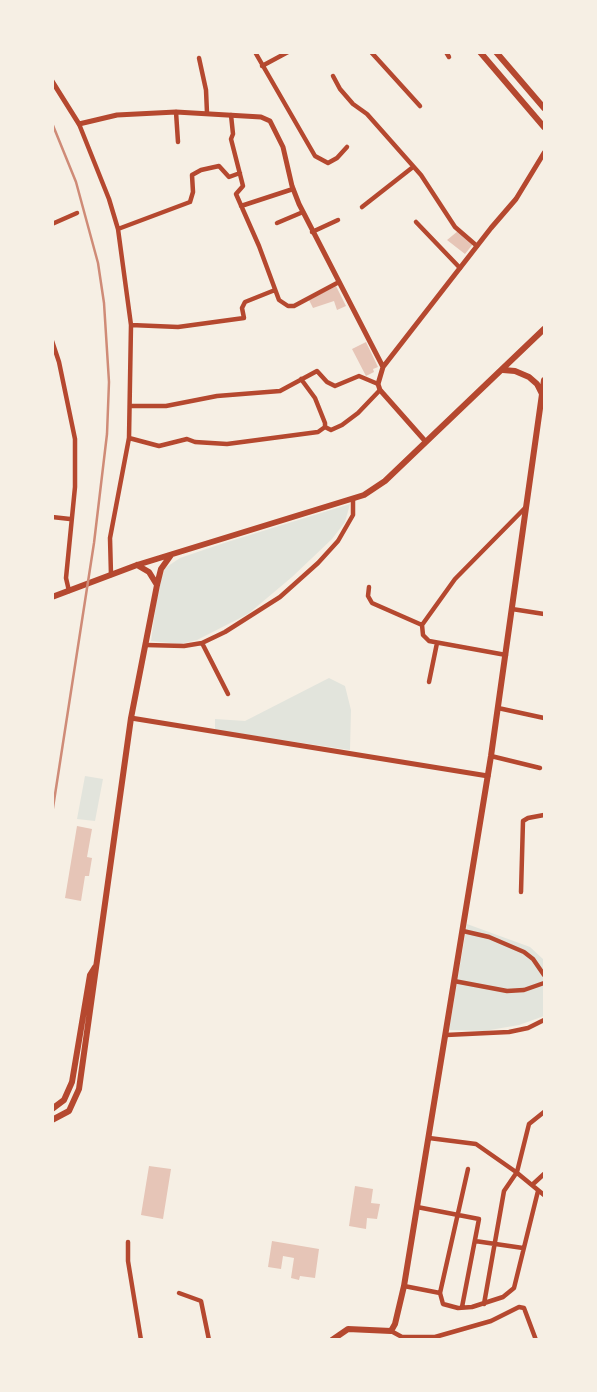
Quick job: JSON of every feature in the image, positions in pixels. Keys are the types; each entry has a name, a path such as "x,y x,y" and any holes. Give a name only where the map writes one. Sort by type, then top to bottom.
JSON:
{"main road":[{"path":"480,52 544,127"},
{"path":"496,52 544,108"},
{"path":"52,597 137,565 353,499 385,481 544,329"},
{"path":"535,340 544,339"},
{"path":"503,370 515,371 529,377 537,384 542,396"},
{"path":"334,1338 353,1329 382,1333 391,1331 396,1324 488,776 544,380"},
{"path":"52,1120 69,1111 76,1099 97,977 95,965 131,718 157,585 162,569 172,555"},
{"path":"137,565 146,569 157,585"},
{"path":"52,1109 64,1100 72,1082 90,975 95,965"}],"street":[{"path":"255,52 315,156 328,163 347,147"},
{"path":"262,66 288,52"},
{"path":"370,52 419,106"},
{"path":"199,58 206,90 207,113"},
{"path":"333,76 353,104 368,114 431,189 455,228 477,246"},
{"path":"52,81 79,124 109,199 118,229 131,325 130,438 110,538 111,575"},
{"path":"176,112 178,142"},
{"path":"79,124 117,115 176,112 261,117 270,121 283,147 293,189 312,232 383,367"},
{"path":"230,115 233,134 231,139 243,187 236,194 283,304 294,306 339,282"},
{"path":"301,379 315,398 325,427 331,430 358,413 379,387 383,367 516,200 544,153"},
{"path":"118,229 190,202 194,192 193,173 219,166 228,177 240,173"},
{"path":"362,207 412,167"},
{"path":"242,206 293,189"},
{"path":"277,223 303,212"},
{"path":"52,224 77,214"},
{"path":"312,232 338,220"},
{"path":"415,222 460,268"},
{"path":"131,325 178,327 244,318 242,308 245,302 275,290"},
{"path":"52,341 75,439 75,487 66,578 69,591"},
{"path":"52,360 59,362"},
{"path":"131,406 166,406 218,396 280,391 317,371 335,386 359,376 379,387 426,442"},
{"path":"130,438 159,446 187,439 227,444 318,432 325,427"},
{"path":"146,645 184,646 202,643 254,615 280,597 318,563 348,525 353,515 353,499"},
{"path":"506,655 437,643 426,639 422,625 455,579 525,508"},
{"path":"52,517 70,519"},
{"path":"369,587 368,596 372,603 422,625"},
{"path":"512,609 544,614"},
{"path":"202,643 228,694"},
{"path":"429,682 437,643"},
{"path":"498,708 544,718"},
{"path":"131,718 488,776"},
{"path":"491,756 540,768"},
{"path":"521,892 523,821 544,815"},
{"path":"462,931 489,937 524,952 533,959 544,975"},
{"path":"454,981 507,991 524,990 544,983"},
{"path":"446,1035 509,1031 528,1028 544,1020"},
{"path":"484,1304 504,1191 517,1172 529,1124 544,1112"},
{"path":"429,1138 476,1144 517,1172 544,1195"},
{"path":"467,1169 440,1293 442,1303 462,1308 484,1304 503,1297 514,1288 538,1191"},
{"path":"532,1185 544,1174"},
{"path":"417,1207 479,1219 462,1308"},
{"path":"475,1241 523,1248"},
{"path":"128,1242 128,1261 141,1339"},
{"path":"404,1286 440,1293"},
{"path":"179,1293 201,1301 209,1339"},
{"path":"391,1331 402,1337 420,1339 473,1328 519,1307 524,1308 536,1339"}],"shaded area":[{"path":"350,504 345,522 332,539 248,614 197,640 180,644 151,641 158,589 165,568 180,558"},
{"path":"329,678 345,686 351,710 350,750 215,730 215,719 245,721"},
{"path":"85,776 103,779 95,821 77,819"},
{"path":"467,924 530,947 544,960 544,1016 519,1025 484,1031 449,1030"}],"building":[{"path":"458,231 473,244 465,254 447,240"},
{"path":"336,286 346,306 337,310 334,301 313,308 309,300"},
{"path":"366,342 378,367 366,376 352,349"},
{"path":"77,826 92,829 87,857 92,858 89,876 85,876 81,901 65,898"},
{"path":"149,1166 171,1169 163,1219 141,1215"},
{"path":"355,1186 373,1189 371,1203 380,1204 377,1219 367,1218 366,1229 349,1226"},
{"path":"272,1241 319,1249 315,1278 291,1278 294,1258 283,1256 281,1269 268,1267"}],"railway":[{"path":"52,123 76,182 98,263 104,303 109,382 107,434 94,543 52,814"}]}
